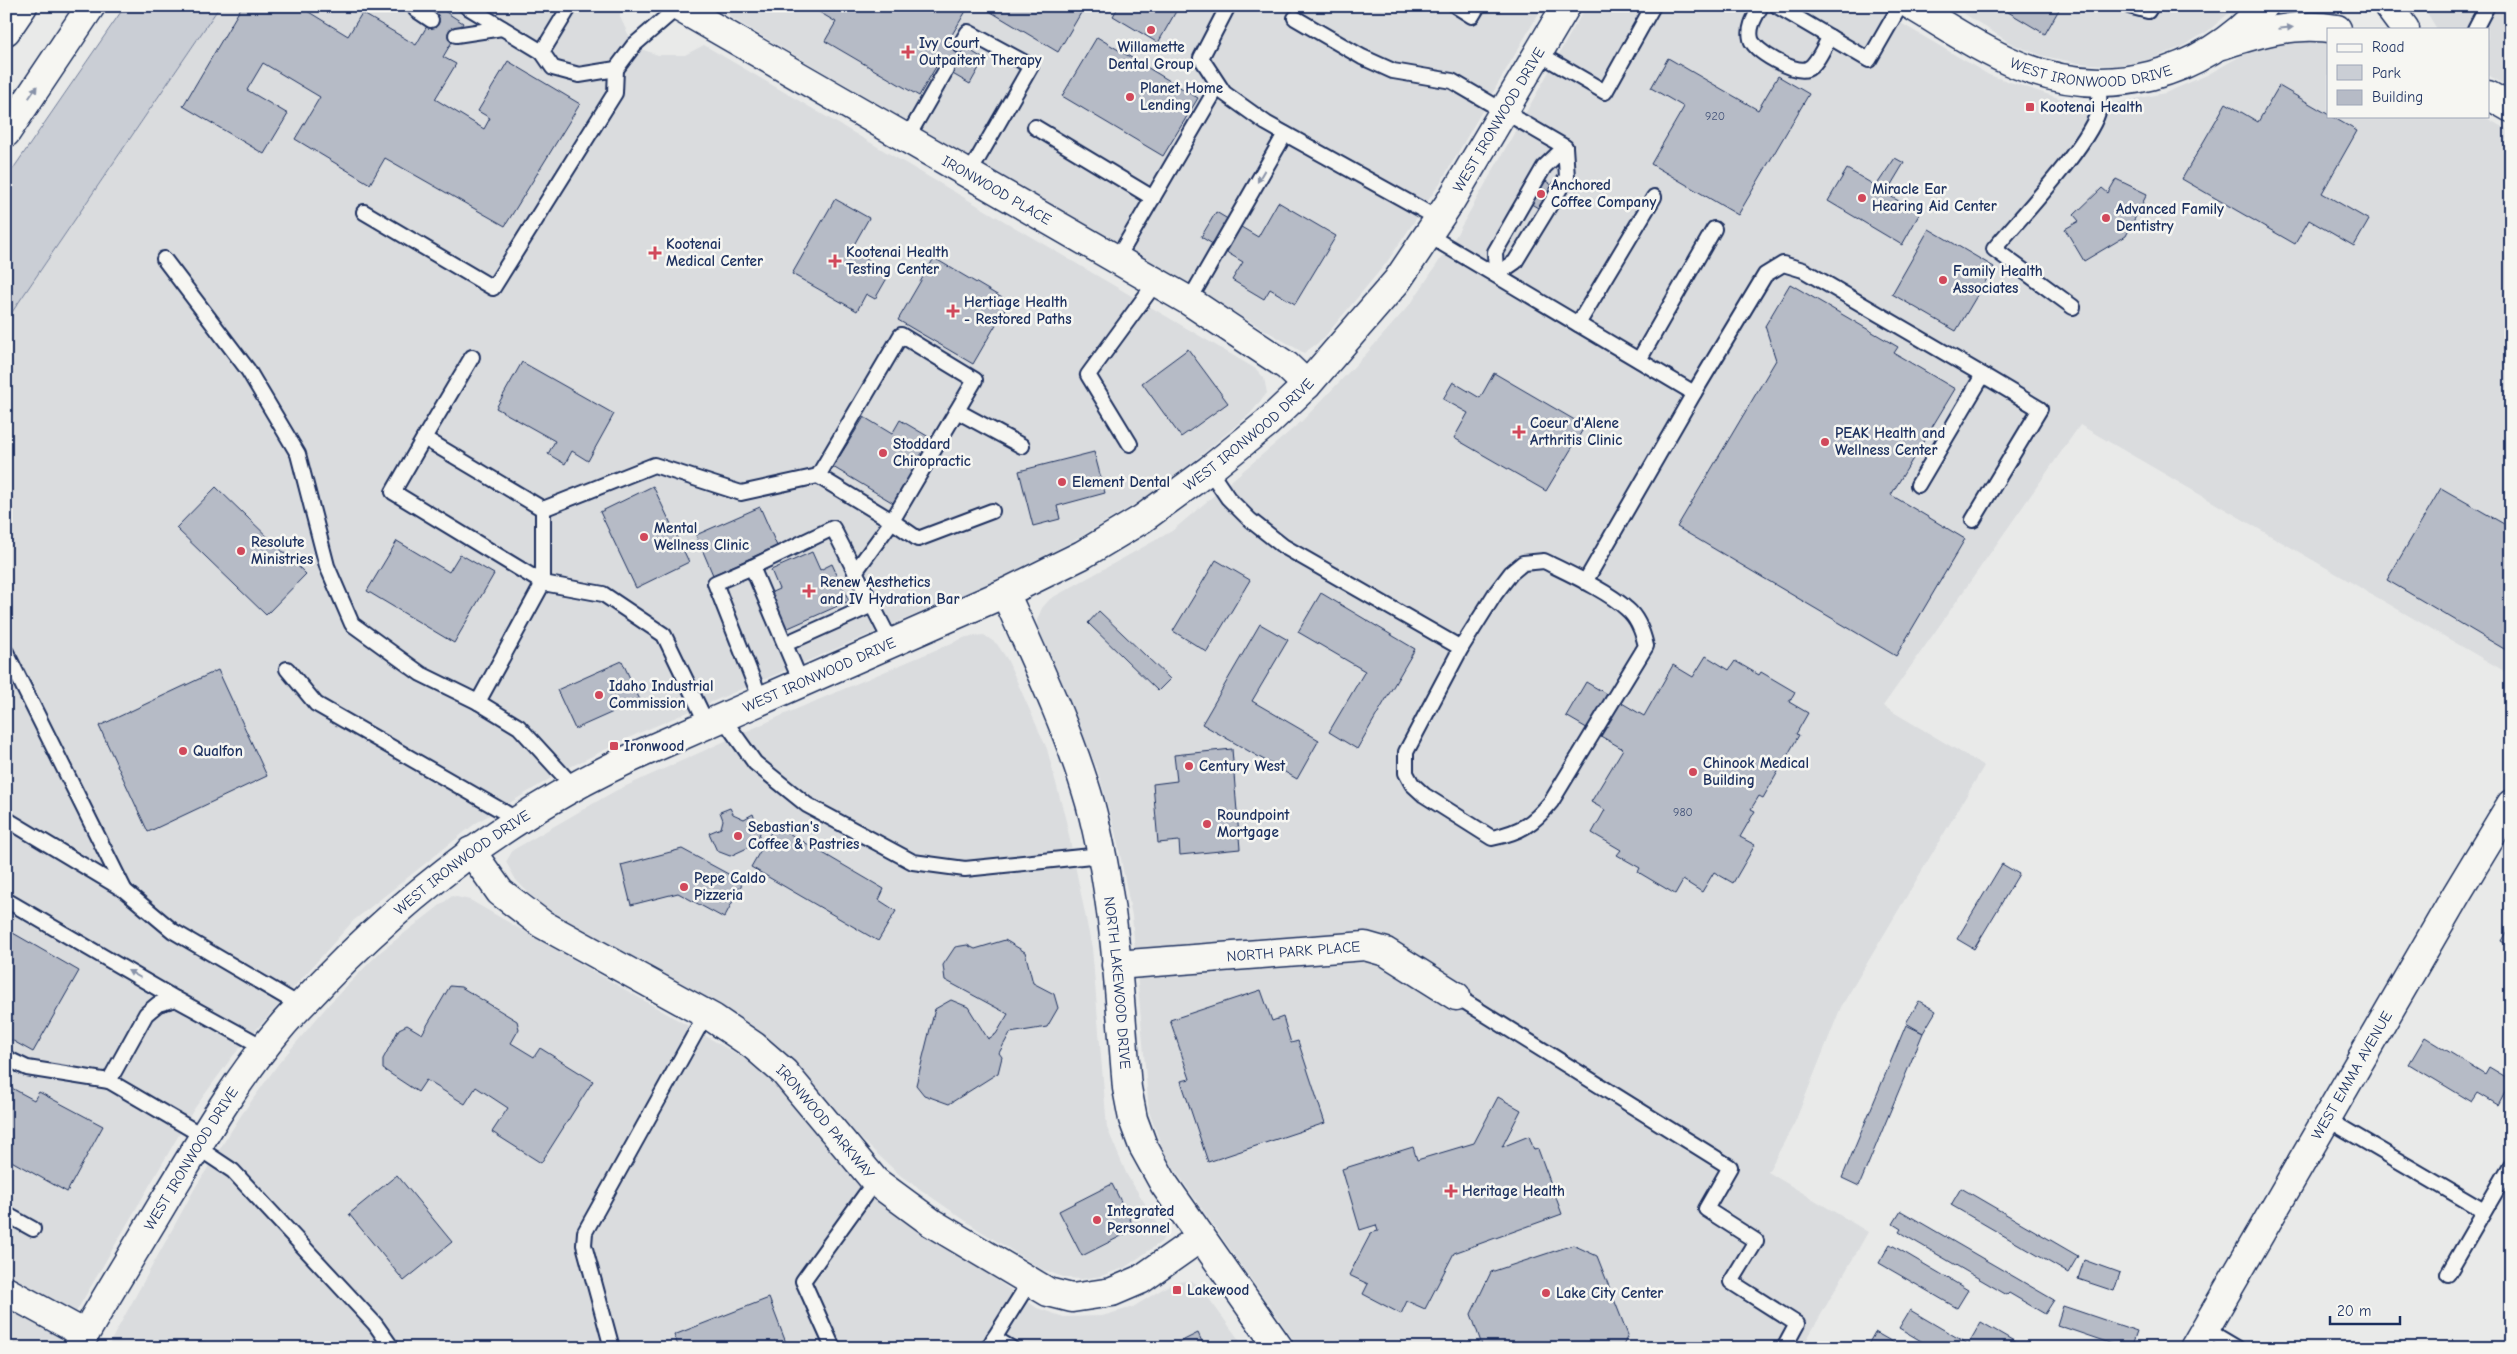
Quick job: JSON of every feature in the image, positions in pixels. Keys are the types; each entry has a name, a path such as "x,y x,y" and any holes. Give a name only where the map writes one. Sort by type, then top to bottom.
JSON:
{"main road":[{"path":"6,31 23,6"},
{"path":"6,133 91,6"},
{"name":"IRONWOOD PLACE","path":"677,6 1189,301 1287,366 1307,385"},
{"name":"WEST IRONWOOD DRIVE","path":"81,1341 200,1142 265,1048 301,1006 352,952 417,894 471,851 573,786 714,720 1005,592 1082,555 1142,518 1209,470 1267,423 1307,385 1397,281 1434,227 1505,112 1566,6"},
{"name":"WEST IRONWOOD DRIVE","path":"1912,6 2018,65 2045,74 2098,81 2140,78 2168,71 2194,61 2222,45 2264,6"},
{"path":"2388,6 2404,28"},
{"path":"2222,45 2281,28 2304,26 2327,28"},
{"path":"2490,96 2511,108"},
{"name":"NORTH LAKEWOOD DRIVE","path":"1005,592 1054,705 1089,802 1107,879 1127,1088 1133,1119 1143,1146 1164,1184 1279,1348"},
{"name":"WEST EMMA AVENUE","path":"2200,1338 2456,895 2511,804"},
{"name":"IRONWOOD PARKWAY","path":"471,851 500,892 542,924 706,1014 754,1046 784,1072 875,1181 932,1223 1048,1292 1072,1298 1112,1292 1140,1280 1202,1237"},
{"name":"NORTH PARK PLACE","path":"1116,965 1365,946 1386,952 1456,996"},
{"path":"6,1291 81,1341"}],"lane":[{"path":"416,6 416,10 431,20"},
{"path":"466,6 542,52 552,68 579,76 616,69"},
{"path":"542,52 570,6"},
{"path":"364,212 493,288 616,93 616,69 634,45 677,6"},
{"path":"1228,6 1201,58 1224,93 1285,134 1434,227 1496,275 1694,393"},
{"path":"1456,6 1472,16 1478,6"},
{"path":"1538,54 1605,92 1653,6"},
{"path":"1761,6 1750,30 1752,41 1756,48 1788,67 1796,70 1807,69 1814,64 1830,37"},
{"path":"1777,6 1869,60 1900,6"},
{"path":"2129,6 2148,11 2151,6"},
{"path":"2476,28 2487,6"},
{"path":"1296,18 1392,71 1452,81 1565,147"},
{"path":"456,35 502,28"},
{"path":"960,45 968,32 1031,66 969,174"},
{"path":"907,138 946,70"},
{"path":"2073,307 1994,249 2092,127 2099,108 2098,81"},
{"path":"1117,259 1218,86"},
{"path":"1035,128 1153,198"},
{"path":"1189,301 1285,134"},
{"path":"1496,275 1495,252 1544,167 1565,147"},
{"path":"1496,275 1516,262 1567,177 1565,147"},
{"path":"1578,324 1654,197"},
{"path":"1639,360 1714,229"},
{"path":"164,259 248,370 298,454 327,566 352,624 421,674 478,702 518,727 573,786"},
{"path":"1585,582 1694,393 1765,275 1783,264 1803,270 2040,409 1973,520"},
{"path":"1130,444 1088,375 1156,282"},
{"path":"818,476 901,335 976,380 892,521 855,572"},
{"path":"472,357 393,492 543,583 603,594 664,635 714,720 755,763 807,805 913,862 965,869 1101,855"},
{"path":"1918,485 1983,375"},
{"path":"957,411 1022,446"},
{"path":"424,438 543,509"},
{"path":"543,509 654,465 741,493 818,476 918,539 992,511"},
{"path":"1209,470 1228,498 1250,520 1283,546 1461,648"},
{"path":"478,702 543,583 543,509"},
{"path":"761,700 715,583 833,528 891,642"},
{"path":"1544,560 1585,582 1628,609 1643,633 1646,646 1551,802 1536,820 1513,833 1492,838 1424,795 1412,784 1406,772 1406,752 1461,648 1495,594 1511,573 1523,563 1544,560"},
{"path":"752,567 801,682"},
{"path":"785,644 872,605"},
{"path":"6,652 124,890"},
{"path":"287,669 316,704 518,820"},
{"path":"6,819 124,890 173,931 301,1006"},
{"path":"6,900 176,999 265,1048"},
{"path":"1456,996 1730,1167 1706,1209 1756,1241 1731,1282 1797,1324 1784,1348"},
{"path":"110,1081 146,1014 158,1004 176,999"},
{"path":"612,1348 584,1245 585,1232 706,1014"},
{"path":"6,1058 28,1068 110,1081 200,1142 232,1171 375,1324 392,1348"},
{"path":"2327,1119 2484,1211"},
{"path":"2448,1274 2511,1165"},
{"path":"833,1348 803,1281 875,1181"},
{"path":"6,1214 33,1229"},
{"path":"1011,1348 991,1343 1030,1282"},
{"path":"2200,1338 2237,1348"}],"shaded area":[{"path":"220,6 620,6 620,17 628,34 641,49 658,55 685,55 704,45 1256,369 1264,378 1267,393 1250,414 1195,460 1145,498 1075,540 994,581 639,733 566,769 476,823 353,921 232,1057 194,1109 55,1348 6,1348 6,321"},
{"path":"726,6 1543,6 1442,180 1387,262 1322,340 1304,353 733,19 727,13"},
{"path":"1589,6 1872,6 1989,75 2071,102 2115,103 2165,93 2207,75 2255,48 2282,37 2327,37 2327,118 2486,118 2511,132 2511,675 2080,425 1883,706 1984,766 1841,1007 1795,1122 1768,1172 1868,1232 1802,1348 1299,1348 1165,1156 1149,1112 1132,916 1117,839 1098,771 1038,631 1037,620 1042,608 1050,599 1172,531 1302,421 1367,353 1412,302 1457,234 1581,15"},
{"path":"1952,6 2237,6 2208,31 2181,47 2149,60 2115,66 2078,63 2043,56 2012,44"},
{"path":"2423,6 2511,6 2511,88 2490,76 2490,28 2436,28"},
{"path":"984,635 997,644 1007,659 1047,749 1066,821 1092,948 1107,1128 1127,1175 1161,1229 1164,1237 1161,1242 1124,1268 1101,1276 1082,1279 1066,1278 1041,1269 979,1230 901,1176 845,1124 755,1031 544,909 516,880 506,862 513,850 615,791 785,714 966,637"},
{"path":"452,896 470,900 761,1068 802,1111 837,1158 899,1213 1037,1308 1064,1317 1102,1316 1133,1307 1174,1282 1191,1281 1199,1285 1245,1348 107,1348 195,1188 242,1114 279,1063 330,1003 379,953"}],"green space":[{"path":"125,6 220,6 6,321 6,179"}],"building":[{"path":"242,6 299,6 348,36 362,13 416,45 438,7 463,23 443,57 456,64 435,99 484,129 490,118 478,111 508,61 580,104 505,226 385,158 370,184 295,139 320,97 263,63 247,90 288,114 264,154 183,106"},
{"name":"Ivy Court Outpaitent Therapy","path":"809,6 969,6 950,38 984,59 970,84 937,65 919,96 825,41 836,22"},
{"name":"Ivy Court Outpaitent Therapy","path":"981,6 1085,6 1058,52"},
{"name":"Willamette Dental Group","path":"1119,6 1179,6 1158,43 1113,16"},
{"path":"1998,6 2061,6 2045,34"},
{"name":"Planet Home Lending","path":"1097,37 1198,98 1163,156 1062,96"},
{"path":"1668,58 1758,110 1778,76 1809,94 1738,215 1651,164 1684,107 1651,88"},
{"path":"2279,86 2327,114 2327,118 2334,118 2357,131 2322,193 2369,220 2354,246 2309,220 2295,244 2182,179 2226,103 2258,122"},
{"name":"Miracle Ear Hearing Aid Center","path":"1895,158 1904,163 1889,188 1892,189 1888,195 1920,213 1902,245 1828,201 1847,169 1876,186"},
{"name":"Anchored Coffee Company","path":"1543,179 1553,186 1538,208 1528,202"},
{"name":"Advanced Family Dentistry","path":"2116,179 2147,194 2126,236 2084,261 2065,229 2079,221 2074,215 2102,188 2108,193"},
{"name":"Kootenai Health Testing Center","path":"835,199 869,218 851,250 890,273 875,299 866,294 857,311 792,274"},
{"path":"1278,202 1336,236 1295,304 1270,289 1264,299 1232,280 1243,262 1201,237 1216,212 1258,237"},
{"name":"Family Health Associates","path":"1929,229 1994,267 1956,331 1892,294"},
{"name":"Hertiage Health - Restored Paths","path":"934,258 1009,302 973,364 898,320"},
{"name":"PEAK Health and Wellness Center","path":"1790,284 1898,347 1894,353 1955,389 1891,495 1965,539 1896,656 1677,527 1776,360 1765,326"},
{"path":"1188,349 1228,403 1181,437 1142,383"},
{"path":"522,362 614,414 588,461 572,451 565,464 548,454 555,441 496,408"},
{"name":"Coeur d'Alene Arthritis Clinic","path":"1494,373 1585,426 1546,491 1454,438 1468,413 1443,399 1453,382 1480,398"},
{"name":"Stoddard Chiropractic","path":"864,417 892,434 900,420 934,440 895,504 833,467"},
{"name":"Element Dental","path":"1094,452 1105,493 1057,506 1060,519 1033,526 1019,471"},
{"name":"Mental Wellness Clinic","path":"653,486 689,562 636,588 600,512"},
{"name":"Resolute Ministries","path":"216,487 306,574 266,615 176,528"},
{"path":"2441,488 2511,528 2511,653 2387,580"},
{"path":"760,507 777,546 713,575 696,535"},
{"path":"397,541 449,572 460,554 494,574 454,643 367,591"},
{"name":"Renew Aesthetics and IV Hydration Bar","path":"812,552 820,570 832,564 849,601 786,629 770,593 779,589 771,570"},
{"path":"1216,560 1250,580 1207,652 1173,631"},
{"path":"1321,593 1415,649 1357,749 1329,732 1365,671 1298,632"},
{"path":"1099,611 1170,679 1158,691 1088,623"},
{"path":"1260,624 1288,640 1252,701 1319,740 1297,779 1202,724"},
{"name":"Chinook Medical Building","path":"1706,656 1729,670 1735,661 1759,675 1761,672 1795,692 1789,702 1808,713 1796,734 1799,735 1763,798 1759,796 1751,809 1755,811 1740,837 1755,845 1733,883 1714,872 1702,892 1683,880 1675,894 1638,872 1640,868 1617,855 1621,850 1592,833 1605,810 1591,802 1623,749 1566,716 1586,682 1644,716 1673,665 1693,677"},
{"name":"Idaho Industrial Commission","path":"622,661 640,700 575,729 557,690"},
{"name":"Qualfon","path":"218,670 267,776 148,832 99,726"},
{"path":"1232,749 1240,849 1180,855 1179,841 1158,843 1153,784 1177,781 1174,755"},
{"path":"730,808 733,814 744,819 753,814 760,833 756,844 730,856 717,851 709,833 721,828 723,820 720,812"},
{"path":"775,825 884,889 879,900 896,911 878,941 751,867"},
{"name":"Pepe Caldo Pizzeria","path":"682,849 743,882 724,918 678,893 631,905 621,865"},
{"path":"2002,864 2019,874 1974,949 1957,939"},
{"path":"2511,925 2511,947 2501,941"},
{"path":"6,929 79,971 33,1052 6,1037"},
{"path":"1005,940 1025,952 1033,983 1054,994 1058,1008 1047,1027 1010,1033 999,1053 1002,1057 998,1073 949,1104 924,1095 916,1085 935,1009 951,1000 968,1007 988,1039 996,1034 1008,1014 945,980 943,965 955,947 967,945 975,949"},
{"path":"450,986 461,987 517,1021 519,1029 511,1043 534,1057 540,1048 593,1081 541,1163 492,1132 508,1108 476,1087 465,1104 426,1080 418,1092 383,1069 383,1059 399,1029 407,1025 422,1034"},
{"path":"1261,990 1272,1021 1283,1017 1291,1043 1298,1041 1325,1123 1208,1162 1181,1081 1190,1079 1170,1020"},
{"path":"1919,1001 1936,1011 1923,1033 1906,1023"},
{"path":"1906,1025 1923,1033 1859,1186 1842,1178"},
{"path":"2425,1037 2485,1074 2489,1067 2511,1080 2498,1105 2478,1093 2472,1102 2409,1064"},
{"path":"6,1085 34,1100 39,1092 103,1126 67,1192 6,1158"},
{"name":"Heritage Health","path":"1498,1097 1521,1110 1502,1147 1529,1136 1534,1150 1538,1149 1562,1214 1454,1253 1425,1309 1407,1301 1401,1314 1363,1294 1368,1284 1349,1275 1371,1233 1378,1231 1376,1225 1360,1230 1342,1169 1413,1147 1417,1160 1474,1143"},
{"path":"397,1175 452,1242 404,1281 349,1214"},
{"name":"Integrated Personnel","path":"1112,1184 1135,1229 1082,1256 1059,1211"},
{"path":"1961,1188 2078,1256 2068,1273 1951,1205"},
{"path":"1901,1211 2054,1300 2045,1314 2009,1293 2007,1295 1899,1232 1901,1229 1893,1224"},
{"path":"1890,1244 1968,1290 1957,1308 1879,1263"},
{"name":"Lake City Center","path":"1573,1245 1597,1256 1628,1335 1622,1348 1483,1348 1471,1314 1491,1272"},
{"path":"2084,1260 2120,1273 2114,1291 2078,1279"},
{"path":"769,1298 788,1348 679,1348 674,1335"},
{"path":"2063,1306 2137,1331 2131,1348 2124,1348 2057,1325"},
{"path":"1910,1310 1968,1344 1966,1348 1933,1348 1899,1328"},
{"path":"1981,1322 2026,1348 1966,1348"},
{"path":"1875,1332 1903,1348 1866,1348"},
{"path":"1198,1333 1205,1348 1168,1348"}],"place":[{"name":"Willamette Dental Group","path":"1151,30"},
{"name":"Ivy Court Outpaitent Therapy","path":"908,52"},
{"name":"Planet Home Lending","path":"1130,97"},
{"name":"Kootenai Health","path":"2030,107"},
{"name":"Anchored Coffee Company","path":"1541,194"},
{"name":"Miracle Ear Hearing Aid Center","path":"1862,198"},
{"name":"Advanced Family Dentistry","path":"2106,218"},
{"name":"Kootenai Medical Center","path":"655,253"},
{"name":"Kootenai Health Testing Center","path":"835,261"},
{"name":"Family Health Associates","path":"1943,280"},
{"name":"Hertiage Health - Restored Paths","path":"953,311"},
{"name":"Coeur d'Alene Arthritis Clinic","path":"1519,432"},
{"name":"PEAK Health and Wellness Center","path":"1825,442"},
{"name":"Stoddard Chiropractic","path":"883,453"},
{"name":"Element Dental","path":"1062,482"},
{"name":"Mental Wellness Clinic","path":"644,537"},
{"name":"Resolute Ministries","path":"241,551"},
{"name":"Renew Aesthetics and IV Hydration Bar","path":"809,591"},
{"name":"Idaho Industrial Commission","path":"599,695"},
{"name":"Ironwood","path":"614,746"},
{"name":"Qualfon","path":"183,751"},
{"name":"Century West","path":"1189,766"},
{"name":"Chinook Medical Building","path":"1693,772"},
{"name":"Roundpoint Mortgage","path":"1207,824"},
{"name":"Sebastian's Coffee & Pastries","path":"738,836"},
{"name":"Pepe Caldo Pizzeria","path":"684,887"},
{"name":"Heritage Health","path":"1451,1191"},
{"name":"Integrated Personnel","path":"1097,1220"},
{"name":"Lakewood","path":"1177,1290"},
{"name":"Lake City Center","path":"1546,1293"}]}
